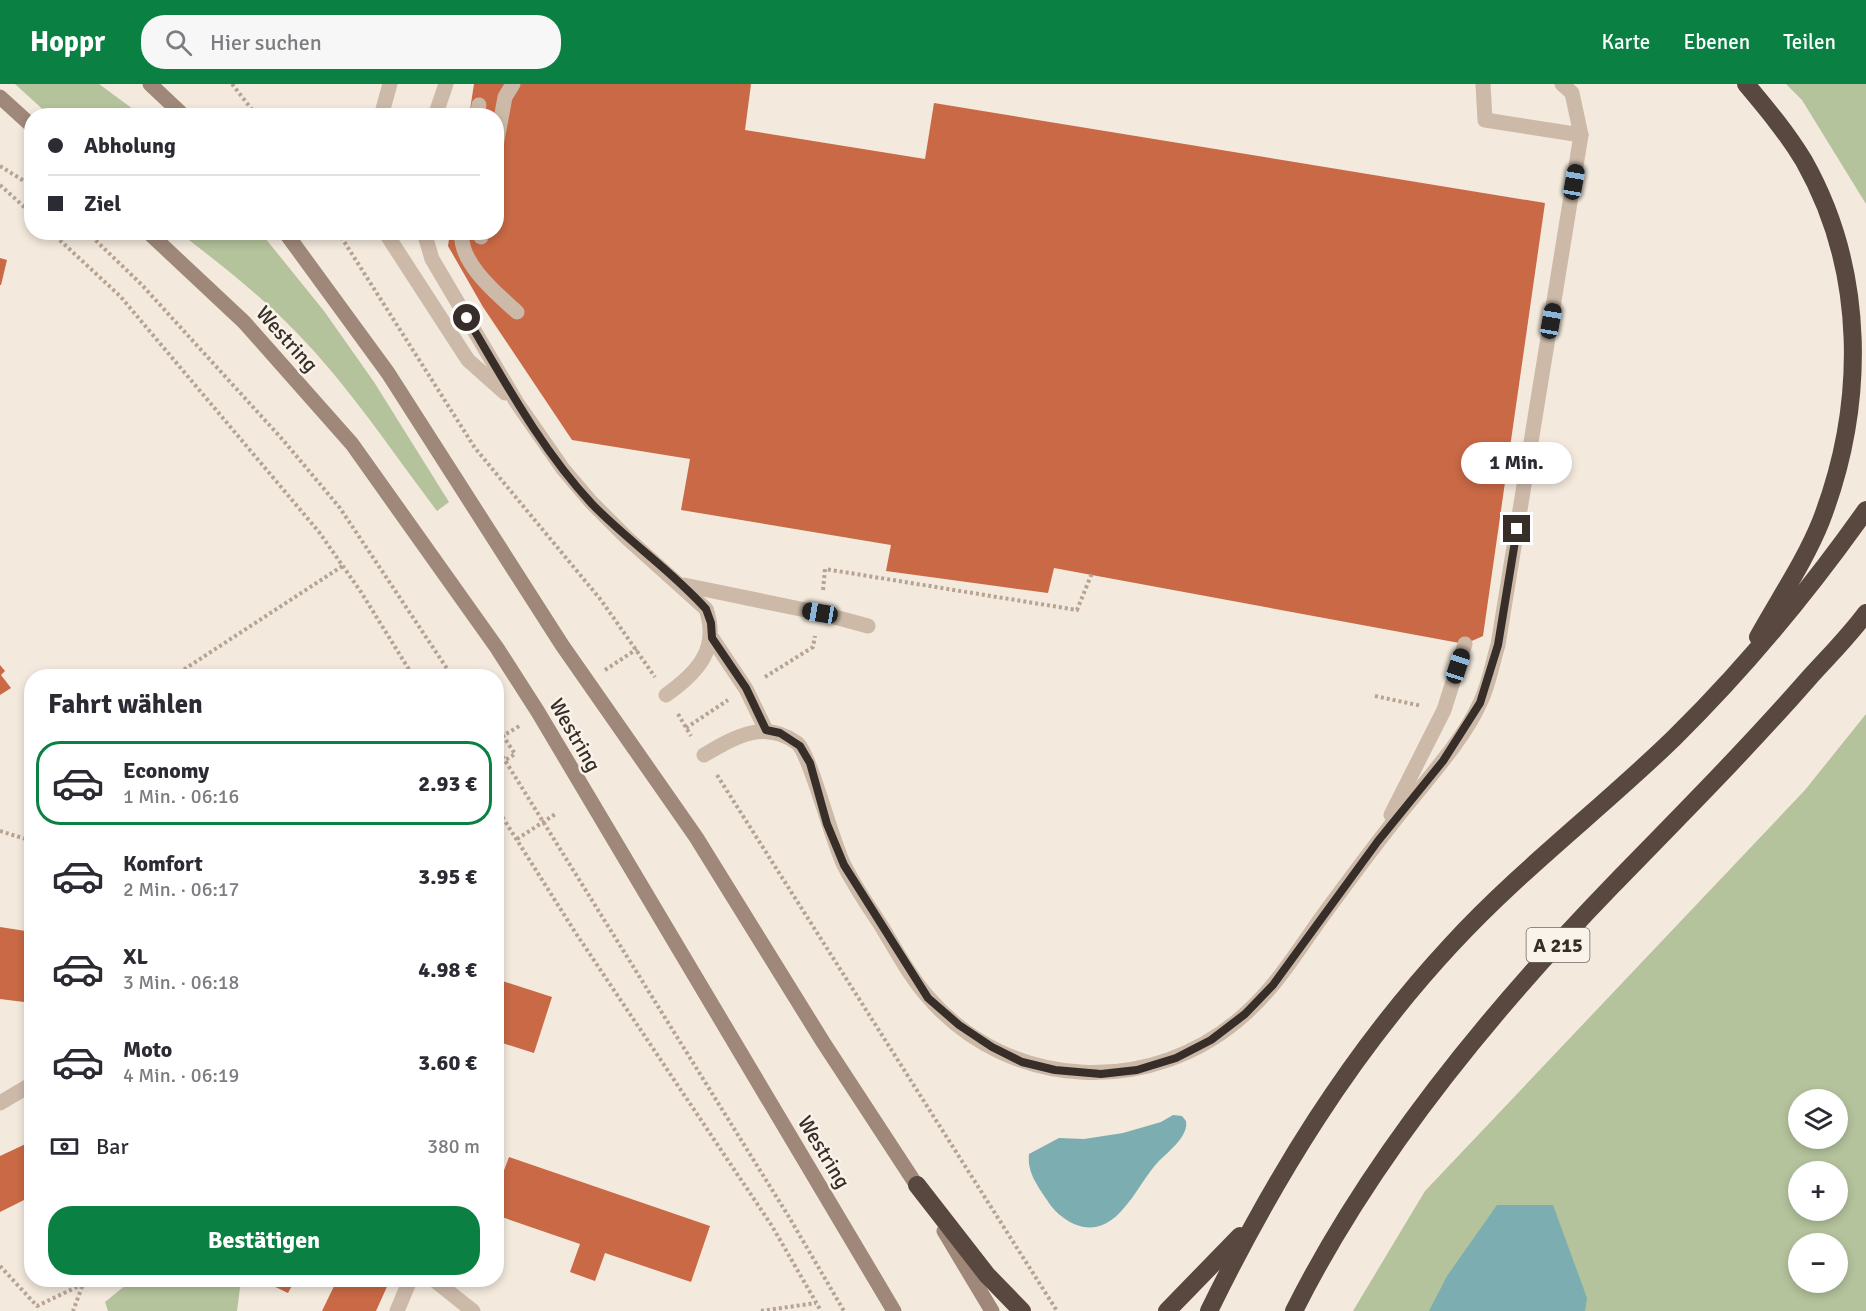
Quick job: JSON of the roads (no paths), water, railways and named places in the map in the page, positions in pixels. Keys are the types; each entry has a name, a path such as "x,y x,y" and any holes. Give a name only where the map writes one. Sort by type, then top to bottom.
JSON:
{"highway":[{"path":"1738,673 1820,523 1836,479 1847,434 1854,384 1855,354 1849,291 1835,228 1804,161 1776,120 1746,84"},
{"path":"1209,1311 1252,1224 1313,1121 1352,1066 1450,946 1557,842 1673,739 1738,673 1796,603 1866,510"},
{"name":"A 215","path":"1294,1311 1352,1207 1412,1121 1479,1036 1611,887 1753,742 1866,613"},
{"path":"918,1185 987,1275 1022,1311"},
{"path":"1167,1311 1252,1224"}],"main road":[{"path":"150,84 176,108"},
{"path":"0,98 24,119"},
{"name":"Westring","path":"157,240 244,322 352,444 497,648 538,712 894,1311"},
{"name":"Westring","path":"291,240 388,373 562,645 696,837 823,1042 918,1185 992,1311"}],"street":[{"path":"383,108 390,84"},
{"path":"438,108 446,84"},
{"path":"503,108 505,97 513,84"},
{"path":"1483,84 1485,120 1581,135"},
{"path":"704,755 738,735 766,730 780,733 800,746 810,763 827,824 844,865 928,998 959,1025 992,1047 1022,1062 1055,1070 1101,1074 1137,1070 1176,1058 1211,1040 1245,1014 1273,985 1378,841 1443,761 1480,703 1498,645 1581,135 1572,93 1562,84"},
{"path":"391,240 468,360 517,403"},
{"path":"426,240 432,259 541,440 591,502 706,609 711,623 712,638 698,667 666,695"},
{"path":"463,240 466,254 486,285 517,312"},
{"path":"681,584 820,613 868,626"},
{"path":"712,638 746,688 766,730"},
{"path":"1378,841 1444,710 1465,644"},
{"path":"0,1103 24,1089"},
{"path":"397,1311 407,1287"},
{"path":"443,1287 473,1311"}],"water":[{"path":"1173,1115 1182,1116 1186,1121 1181,1138 1158,1162 1123,1209 1113,1219 1102,1225 1089,1228 1066,1220 1052,1207 1034,1178 1029,1154 1059,1138 1084,1139 1123,1133 1161,1122"},
{"path":"1497,1205 1553,1205 1587,1298 1585,1311 1429,1311 1447,1276"}]}
